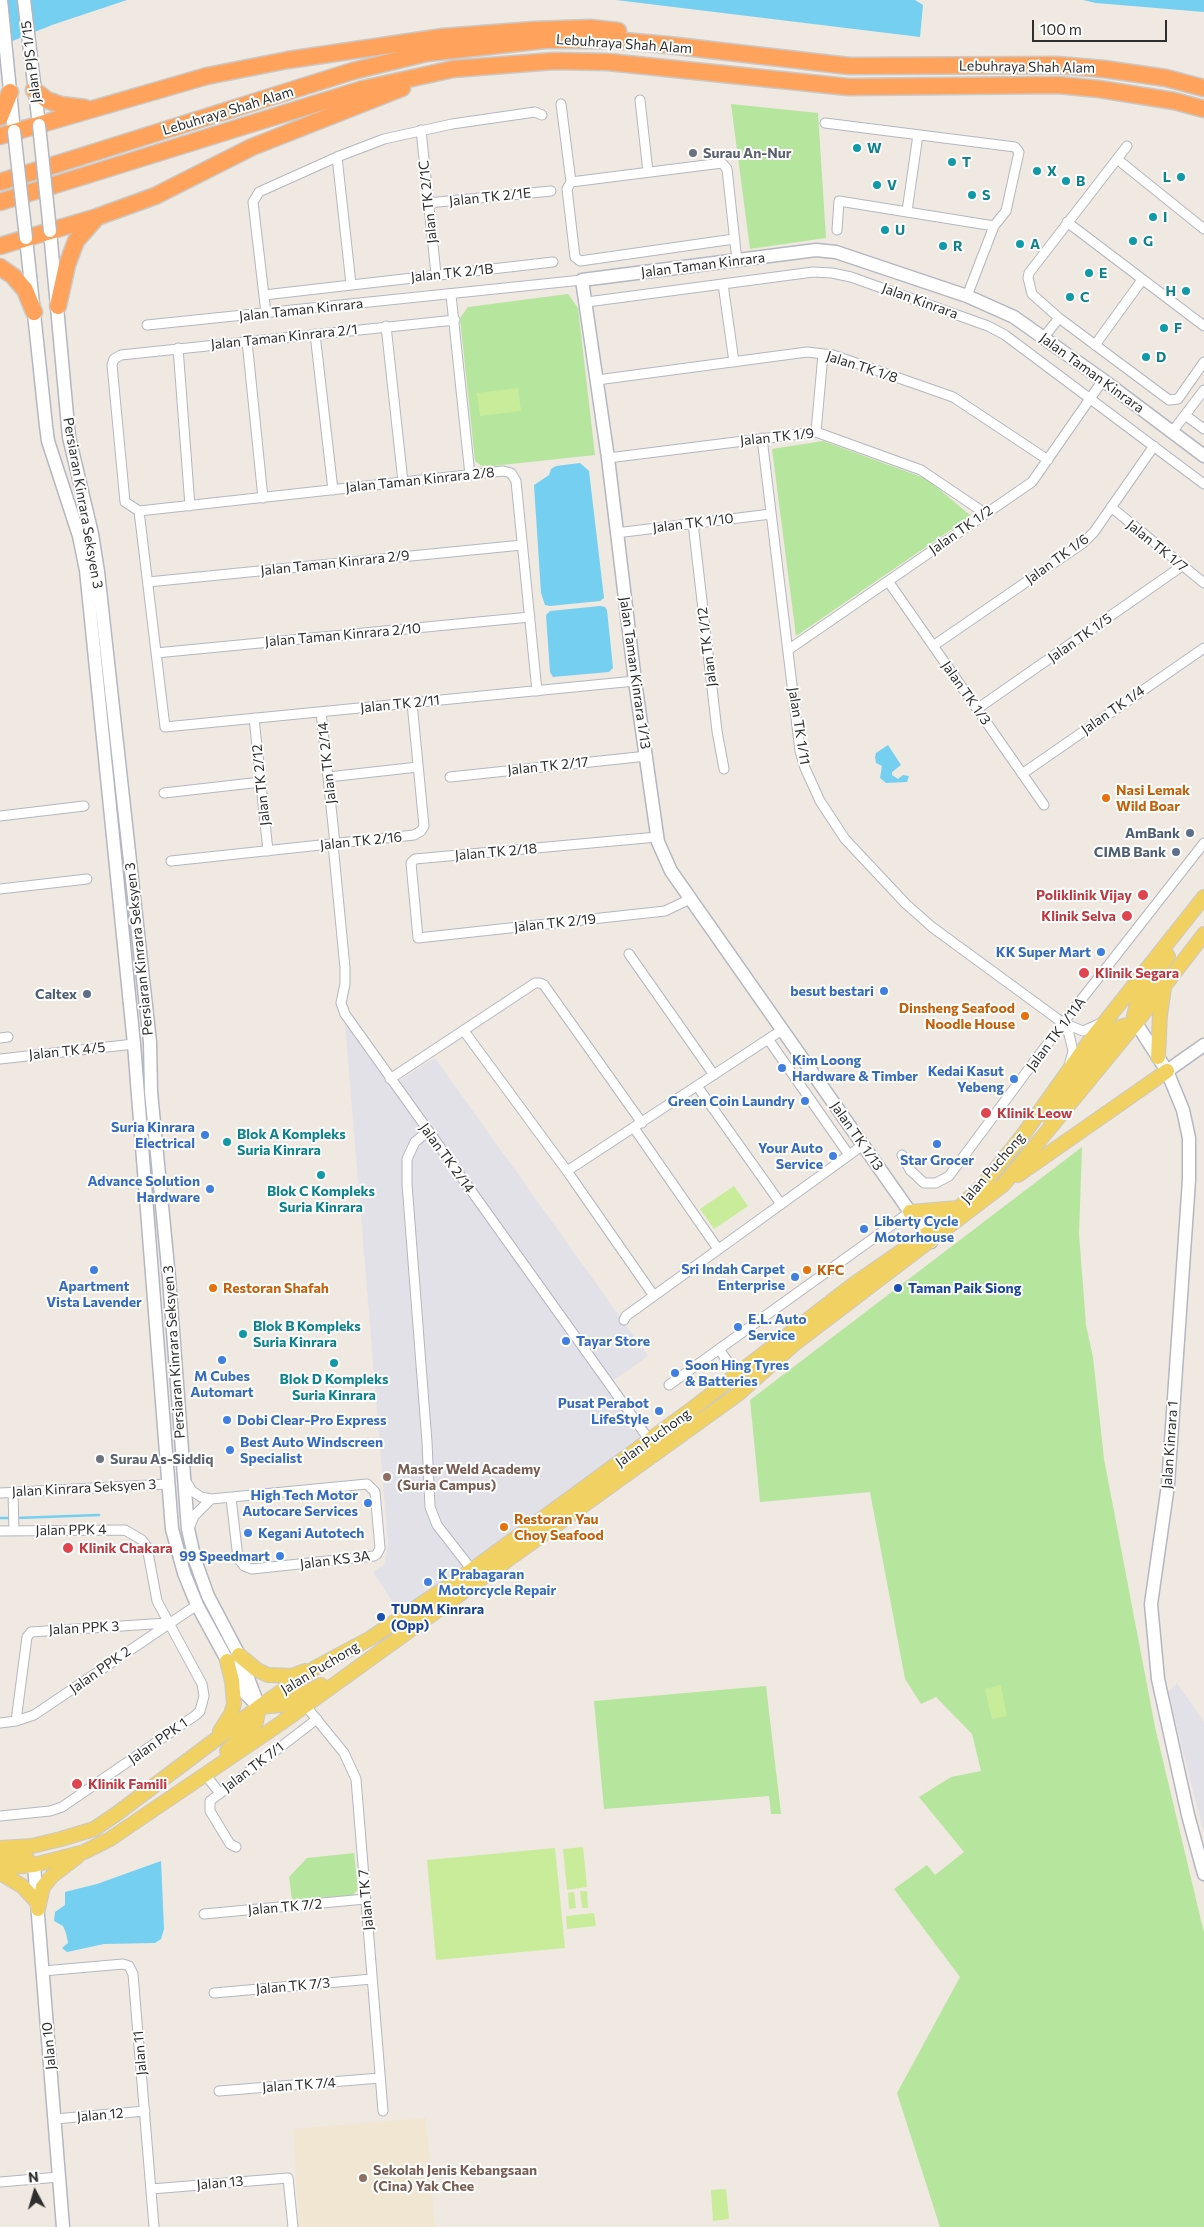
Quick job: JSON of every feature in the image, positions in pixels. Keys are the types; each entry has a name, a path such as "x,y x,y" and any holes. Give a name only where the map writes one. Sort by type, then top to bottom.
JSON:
{"highway":[{"path":"7,134 207,76 297,58 443,37 590,28 631,33 668,45"},
{"name":"Lebuhraya Shah Alam","path":"0,182 353,71 427,52 545,40 613,40 849,66 1057,65 1085,67 1166,78 1204,88"},
{"name":"Lebuhraya Shah Alam","path":"0,202 363,89 453,68 554,61 599,62 848,87 1058,85 1099,89 1174,101 1204,109"},
{"path":"0,246 97,217 155,196 252,147 453,68"},
{"path":"33,85 47,100 61,105 92,108"},
{"path":"0,117 10,88"},
{"path":"58,306 67,265 76,241 97,217"},
{"path":"0,267 13,276 25,290 34,312"}],"main road":[{"name":"Jalan PJS 1/15","path":"1,0 10,88 7,134 26,238 34,312"},
{"name":"Jalan PJS 1/15","path":"24,0 50,231"},
{"name":"Persiaran Kinrara Seksyen 3","path":"50,231 69,437 92,534 98,572 150,1042 151,1092 169,1278 182,1472 188,1530 195,1560 233,1658 244,1693 259,1707"},
{"name":"Jalan Taman Kinrara","path":"582,280 816,250 836,252 967,296 1014,317 1103,380 1204,456"},
{"name":"Jalan Taman Kinrara 1/13","path":"582,280 587,302 635,681 657,837 671,871 782,1030"},
{"name":"Persiaran Kinrara Seksyen 3","path":"34,312 48,441 79,536 86,570 134,1044 163,1394 167,1484 172,1529 197,1606 233,1658"},
{"name":"Jalan Puchong","path":"0,1848 46,1843 94,1829 315,1668 371,1638 472,1570 650,1441 854,1284 929,1238 983,1184 1023,1135 1108,1018 1204,897"},
{"path":"983,1184 1007,1166 1033,1136 1104,1040 1120,1027 1136,1022 1134,1016 1137,1003 1172,950 1188,918"},
{"name":"Jalan Puchong","path":"0,1868 34,1865 84,1852 110,1839 305,1705 738,1394 793,1345 929,1238 1003,1185 1136,1022 1204,934"},
{"path":"141,971 142,1024 141,1033 134,1044 144,1052 151,1092"},
{"path":"1158,1057 1160,1015 1165,985"},
{"name":"Jalan Kinrara 1","path":"1136,1022 1166,1071 1183,1110 1189,1138 1168,1485 1151,1604 1158,1679 1183,1794 1204,1874"},
{"name":"Jalan TK 1/13","path":"782,1030 929,1238"},
{"path":"1003,1185 1204,1044"},
{"path":"910,1212 958,1208"},
{"path":"206,1746 231,1714 234,1692 233,1658 268,1675 292,1676 315,1668"},
{"path":"208,1771 256,1722 259,1707 281,1705 323,1685 335,1682"},
{"path":"0,1858 18,1857 26,1859 34,1865 47,1854 68,1849 82,1841 94,1829"},
{"path":"38,1905 43,1888 52,1876 84,1852"},
{"name":"Jalan 10","path":"34,1865 63,2227"},
{"path":"0,1874 22,1886 38,1905"}],"street":[{"path":"640,100 648,172"},
{"path":"561,104 571,182 567,189 568,199 576,257 580,261 734,239"},
{"path":"266,313 253,202 259,192 337,157 384,139 421,130 535,112 542,115"},
{"path":"825,123 1015,147 1019,152 1006,211 994,226 967,296"},
{"name":"Jalan TK 2/1C","path":"421,130 436,274"},
{"path":"907,211 918,135"},
{"path":"1127,146 1067,222 1028,278 1032,294 1059,318 1173,401 1178,399 1204,362"},
{"path":"337,157 351,284"},
{"path":"1117,159 1204,229"},
{"path":"571,182 722,163 728,169 736,261"},
{"name":"Jalan TK 2/1E","path":"428,203 551,191"},
{"path":"837,230 838,201 994,226"},
{"path":"1067,222 1204,326"},
{"name":"Jalan TK 2/1B","path":"264,295 553,262"},
{"name":"Jalan Kinrara","path":"587,302 813,272 851,277 988,326 1005,335 1204,484"},
{"name":"Jalan Taman Kinrara","path":"147,325 582,280"},
{"path":"1096,345 1142,280"},
{"path":"724,284 734,362"},
{"path":"451,295 470,475"},
{"path":"1044,337 1059,318"},
{"name":"Jalan Taman Kinrara 2/1","path":"139,511 125,502 112,365 114,359 120,355 247,340 455,320"},
{"path":"386,326 403,482"},
{"path":"314,334 333,490"},
{"path":"247,340 263,498"},
{"path":"178,348 190,506"},
{"name":"Jalan TK 1/8","path":"597,380 808,352 833,355 953,397 1048,460"},
{"path":"816,432 823,354"},
{"name":"Jalan TK 1/2","path":"788,650 1032,482 1103,380"},
{"path":"1172,432 1204,390"},
{"path":"1185,415 1204,429"},
{"name":"Jalan TK 1/9","path":"608,458 816,432 921,470 986,514"},
{"name":"Jalan TK 1/11","path":"762,438 800,751 805,768 820,801 845,839 906,904 962,950 1063,1024"},
{"name":"Jalan TK 1/6","path":"933,646 1083,543 1154,446"},
{"name":"Jalan Taman Kinrara 2/8","path":"139,511 503,471 511,473 516,481 536,691"},
{"name":"Jalan TK 1/7","path":"1111,507 1204,583"},
{"path":"139,511 156,653"},
{"name":"Jalan TK 1/10","path":"616,533 771,514"},
{"name":"Jalan TK 1/12","path":"693,523 717,731 724,769"},
{"name":"Jalan Taman Kinrara 2/9","path":"148,582 522,545"},
{"name":"Jalan TK 1/5","path":"977,709 1182,566"},
{"name":"Jalan TK 1/3","path":"888,581 1044,805"},
{"name":"Jalan Taman Kinrara 2/10","path":"156,653 530,617"},
{"name":"Jalan TK 1/4","path":"1022,774 1204,648"},
{"name":"Jalan TK 2/11","path":"156,653 165,727 635,681"},
{"name":"Jalan TK 2/16","path":"171,861 414,835 421,831 424,826 412,703"},
{"name":"Jalan TK 2/14","path":"321,712 346,976 341,1003 349,1021 650,1441"},
{"name":"Jalan TK 2/12","path":"254,718 268,851"},
{"name":"Jalan TK 2/17","path":"450,776 647,756"},
{"path":"328,777 418,767"},
{"path":"164,793 261,782"},
{"path":"0,816 84,806"},
{"name":"Jalan TK 2/18","path":"418,938 411,863 415,859 657,837"},
{"name":"Jalan TK 1/11A","path":"902,1155 910,1170 924,1183 936,1183 949,1176 1063,1024 1204,843"},
{"path":"0,889 87,879"},
{"name":"Jalan TK 2/19","path":"418,938 664,911 690,899"},
{"path":"629,954 714,1075"},
{"path":"390,1080 535,983 544,985 642,1122"},
{"path":"1063,1024 1083,1031 1108,1018"},
{"path":"1063,1024 1069,1034 1073,1050 1067,1073"},
{"path":"567,1171 782,1030"},
{"path":"464,1031 567,1171 654,1296"},
{"path":"768,1039 849,1155"},
{"name":"Jalan TK 4/5","path":"0,1059 134,1044"},
{"path":"697,1086 780,1204"},
{"path":"634,1128 718,1250"},
{"path":"428,1131 415,1142 407,1159 407,1184 428,1442 430,1507 438,1525 472,1570"},
{"path":"624,1320 654,1296 863,1145"},
{"path":"669,1385 910,1212"},
{"path":"719,1349 737,1375"},
{"path":"184,1496 167,1484 182,1472 192,1491 211,1500 194,1516 188,1530"},
{"name":"Jalan Kinrara Seksyen 3","path":"0,1493 13,1496 167,1484"},
{"name":"Jalan KS 3A","path":"211,1500 366,1484 375,1492 380,1548 374,1556 252,1570 244,1566 238,1558 232,1498"},
{"path":"13,1496 14,1527"},
{"name":"Jalan PPK 4","path":"0,1531 14,1527 125,1530 142,1540 147,1547 156,1601 168,1623"},
{"name":"Jalan PPK 2","path":"0,1723 16,1721 34,1715 168,1623 197,1606"},
{"name":"Jalan PPK 3","path":"16,1721 27,1637 31,1632 168,1623"},
{"name":"Jalan PPK 1","path":"0,1816 50,1811 62,1807 196,1716 204,1696 202,1684 168,1623"},
{"name":"Jalan TK 7","path":"305,1705 344,1753 354,1770 383,2111"},
{"name":"Jalan TK 7/1","path":"236,1848 230,1844 210,1811 210,1801 219,1792 317,1719"},
{"path":"208,1771 219,1792"},
{"name":"Jalan TK 7/2","path":"204,1914 365,1899"},
{"name":"Jalan 11","path":"43,1971 123,1964 129,1966 133,1974 154,2227"},
{"name":"Jalan TK 7/3","path":"214,1993 372,1979"},
{"name":"Jalan TK 7/4","path":"219,2091 380,2078"},
{"name":"Jalan 12","path":"54,2118 145,2111"},
{"path":"0,2182 59,2177"},
{"name":"Jalan 13","path":"151,2189 288,2178 293,2227"}],"shaded area":[{"path":"345,1024 391,1086 435,1058 648,1356 607,1385 645,1437 472,1561 398,1610 373,1572 385,1564 388,1544"},
{"path":"1177,1683 1204,1722 1204,1834 1168,1692"},
{"name":"Sekolah Jenis Kebangsaan (Cina) Yak Chee","path":"426,2118 435,2227 299,2227 293,2129"}],"green space":[{"path":"731,104 818,113 826,238 750,249"},
{"path":"568,294 578,308 595,455 483,467 475,461 460,318 468,307"},
{"path":"518,388 521,411 480,416 477,393"},
{"path":"823,441 927,479 971,516 796,636 772,449"},
{"path":"1082,1147 1079,1234 1086,1325 1093,1357 1104,1459 1155,1727 1204,1933 1204,2227 940,2227 897,2093 960,1977 894,1889 927,1865 935,1875 964,1852 919,1797 951,1777 981,1771 972,1734 936,1697 921,1704 905,1679 870,1492 760,1502 750,1400"},
{"path":"734,1186 748,1206 714,1229 700,1209"},
{"path":"1001,1685 1007,1716 992,1719 985,1689"},
{"path":"766,1686 781,1814 771,1814 769,1796 604,1809 594,1701"},
{"path":"583,1847 587,1887 567,1890 563,1849"},
{"path":"555,1848 565,1948 436,1960 427,1860"},
{"path":"354,1853 358,1889 353,1895 292,1900 289,1877 307,1858"},
{"path":"580,1891 587,1891 588,1908 582,1908"},
{"path":"574,1892 576,1908 569,1909 568,1893"},
{"path":"594,1913 596,1926 567,1929 566,1916"},
{"path":"726,2189 729,2219 713,2221 711,2190"}],"water":[{"path":"0,0 127,0 52,25 0,46"},
{"path":"616,0 915,0 923,5 920,37"},
{"path":"1083,0 1204,0 1204,12 1096,3"},
{"path":"580,463 589,471 604,598 600,601 545,605 541,593 534,485 549,475 551,469 556,466"},
{"path":"605,607 607,610 613,668 609,672 553,677 550,672 546,615 550,611"},
{"path":"888,745 901,765 892,772 892,775 898,779 903,775 909,776 907,782 886,783 880,778 882,766 876,763 875,757 876,753"},
{"path":"161,1861 164,1929 161,1939 155,1943 104,1944 67,1952 62,1948 68,1943 66,1933 63,1926 54,1921 55,1912 65,1905 65,1892 97,1884"}],"waterway":[{"path":"16,1518 99,1515"},
{"path":"0,1518 11,1518"}],"place":[{"name":"W","path":"857,148"},
{"name":"Surau An-Nur","path":"693,153"},
{"name":"T","path":"952,162"},
{"name":"X","path":"1037,171"},
{"name":"L","path":"1181,177"},
{"name":"B","path":"1066,181"},
{"name":"V","path":"877,185"},
{"name":"S","path":"972,195"},
{"name":"I","path":"1153,217"},
{"name":"U","path":"885,230"},
{"name":"G","path":"1133,241"},
{"name":"A","path":"1020,244"},
{"name":"R","path":"943,246"},
{"name":"E","path":"1089,273"},
{"name":"H","path":"1186,291"},
{"name":"C","path":"1070,297"},
{"name":"F","path":"1164,328"},
{"name":"D","path":"1146,357"},
{"name":"Nasi Lemak Wild Boar","path":"1106,798"},
{"name":"AmBank","path":"1190,833"},
{"name":"CIMB Bank","path":"1176,852"},
{"name":"Poliklinik Vijay","path":"1143,895"},
{"name":"Klinik Selva","path":"1127,916"},
{"name":"KK Super Mart","path":"1101,952"},
{"name":"Klinik Segara","path":"1084,973"},
{"name":"besut bestari","path":"884,991"},
{"name":"Caltex","path":"87,994"},
{"name":"Dinsheng Seafood Noodle House","path":"1025,1016"},
{"name":"Kim Loong Hardware & Timber","path":"782,1068"},
{"name":"Kedai Kasut Yebeng","path":"1014,1079"},
{"name":"Green Coin Laundry","path":"805,1101"},
{"name":"Klinik Leow","path":"986,1113"},
{"name":"Suria Kinrara Electrical","path":"205,1135"},
{"name":"Blok A Kompleks Suria Kinrara","path":"227,1142"},
{"name":"Star Grocer","path":"937,1144"},
{"name":"Your Auto Service","path":"833,1156"},
{"name":"Blok C Kompleks Suria Kinrara","path":"321,1175"},
{"name":"Advance Solution Hardware","path":"210,1189"},
{"name":"Liberty Cycle Motorhouse","path":"864,1229"},
{"name":"Apartment Vista Lavender","path":"94,1270"},
{"name":"KFC","path":"807,1270"},
{"name":"Sri Indah Carpet Enterprise","path":"795,1277"},
{"name":"Restoran Shafah","path":"213,1288"},
{"name":"Taman Paik Siong","path":"898,1288"},
{"name":"E.L. Auto Service","path":"738,1327"},
{"name":"Blok B Kompleks Suria Kinrara","path":"243,1334"},
{"name":"Tayar Store","path":"566,1341"},
{"name":"M Cubes Automart","path":"222,1360"},
{"name":"Blok D Kompleks Suria Kinrara","path":"334,1363"},
{"name":"Soon Hing Tyres & Batteries","path":"675,1373"},
{"name":"Pusat Perabot LifeStyle","path":"659,1411"},
{"name":"Dobi Clear-Pro Express","path":"227,1420"},
{"name":"Best Auto Windscreen Specialist","path":"230,1450"},
{"name":"Surau As-Siddiq","path":"100,1459"},
{"name":"Master Weld Academy (Suria Campus)","path":"387,1477"},
{"name":"High Tech Motor Autocare Services","path":"368,1503"},
{"name":"Restoran Yau Choy Seafood","path":"504,1527"},
{"name":"Kegani Autotech","path":"248,1533"},
{"name":"Klinik Chakara","path":"68,1548"},
{"name":"99 Speedmart","path":"280,1556"},
{"name":"K Prabagaran Motorcycle Repair","path":"428,1582"},
{"name":"TUDM Kinrara (Opp)","path":"381,1617"},
{"name":"Klinik Famili","path":"77,1784"},
{"name":"Sekolah Jenis Kebangsaan (Cina) Yak Chee","path":"363,2178"}]}
